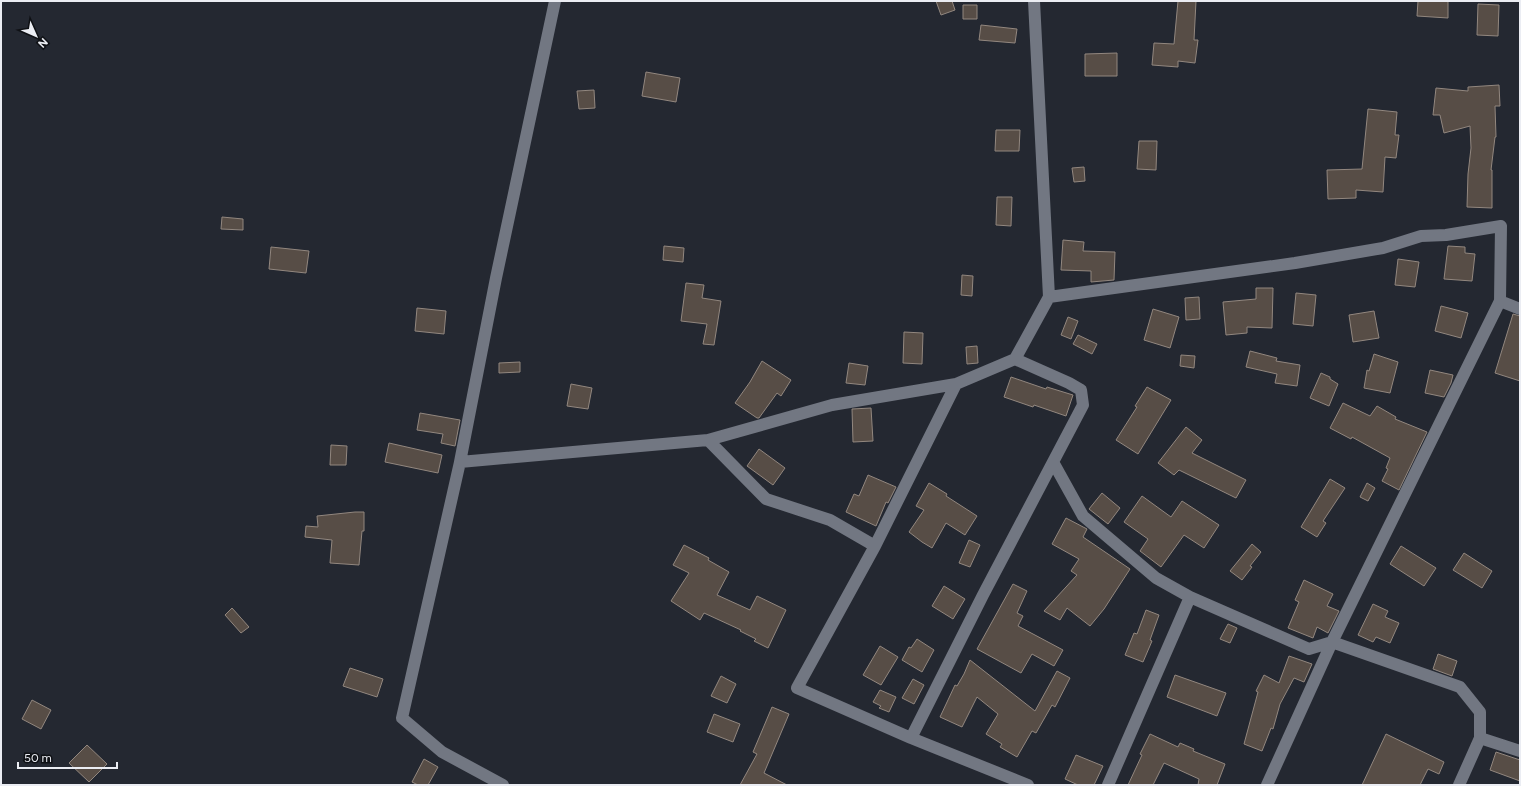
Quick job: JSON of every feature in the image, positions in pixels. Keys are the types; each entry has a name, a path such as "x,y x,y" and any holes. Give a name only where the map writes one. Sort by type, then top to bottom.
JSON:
{"street":[{"path":"503,785 442,752 402,718 460,462 496,278 555,1"},
{"path":"460,462 708,440 832,405 956,384 1015,359 1049,297 1034,1"},
{"path":"1049,297 1295,263 1383,248 1421,236 1446,235 1501,226 1500,301 1332,642 1267,785"},
{"path":"1500,301 1520,309"},
{"path":"912,738 983,595 1083,406 1081,390 1070,383 1015,359"},
{"path":"956,384 875,546 797,688 912,738 1028,785"},
{"path":"708,440 766,499 830,520 875,546"},
{"path":"1053,462 1083,516 1156,578 1190,597 1309,649 1332,642 1460,687 1480,712 1480,738 1459,785"},
{"path":"1108,785 1190,597"},
{"path":"1480,738 1520,751"}],"building":[{"path":"936,1 952,1 955,10 941,15"},
{"path":"1178,1 1196,1 1194,40 1198,40 1195,63 1178,61 1178,67 1152,65 1154,43 1174,44"},
{"path":"1418,1 1448,1 1448,18 1417,16"},
{"path":"1478,4 1499,5 1498,36 1477,35"},
{"path":"963,5 977,5 977,19 963,19"},
{"path":"981,25 1017,29 1015,43 979,40"},
{"path":"1117,53 1117,76 1085,76 1085,54"},
{"path":"646,72 680,78 676,102 642,96"},
{"path":"1499,85 1500,106 1495,106 1496,137 1491,170 1492,208 1467,207 1468,174 1471,148 1470,126 1444,133 1440,115 1433,115 1436,88 1468,91 1468,87"},
{"path":"594,90 595,108 579,109 577,91"},
{"path":"1368,109 1397,112 1395,135 1399,135 1396,158 1385,157 1383,192 1356,190 1356,198 1328,199 1327,170 1362,169"},
{"path":"996,130 1020,130 1019,151 995,151"},
{"path":"1139,141 1157,141 1156,170 1137,169"},
{"path":"1084,167 1085,181 1074,182 1072,168"},
{"path":"997,197 1012,197 1011,226 996,225"},
{"path":"222,217 243,219 243,230 221,229"},
{"path":"1063,240 1084,242 1083,251 1115,252 1114,280 1091,282 1091,271 1061,270"},
{"path":"664,246 684,248 683,262 663,260"},
{"path":"1448,246 1465,247 1465,253 1475,254 1472,281 1444,279"},
{"path":"271,247 309,251 306,273 269,269"},
{"path":"1398,259 1419,262 1415,287 1395,285"},
{"path":"962,275 973,276 972,296 961,295"},
{"path":"686,283 704,285 702,298 721,301 714,345 703,344 707,324 681,321"},
{"path":"1256,288 1273,288 1272,328 1247,327 1247,333 1226,335 1223,302 1256,299"},
{"path":"1296,293 1316,295 1313,326 1293,324"},
{"path":"1199,297 1200,319 1186,320 1185,298"},
{"path":"1441,306 1468,313 1461,338 1435,331"},
{"path":"417,308 446,311 444,334 415,331"},
{"path":"1153,309 1179,317 1170,348 1144,340"},
{"path":"1374,311 1379,338 1353,342 1349,315"},
{"path":"1513,314 1520,316 1520,381 1495,373"},
{"path":"1068,317 1078,321 1071,339 1061,335"},
{"path":"904,332 923,333 922,364 903,363"},
{"path":"1078,335 1097,344 1092,354 1073,344"},
{"path":"977,346 978,363 967,364 966,347"},
{"path":"1250,351 1277,358 1276,361 1300,365 1297,386 1275,383 1277,374 1246,367"},
{"path":"1374,354 1398,362 1390,393 1364,388 1367,370 1369,371"},
{"path":"1181,355 1195,356 1194,368 1180,366"},
{"path":"762,361 791,380 781,396 777,393 759,418 757,418 735,403 750,382"},
{"path":"520,362 520,372 499,373 499,363"},
{"path":"849,363 868,366 865,385 846,383"},
{"path":"1430,370 1453,375 1444,397 1425,393"},
{"path":"1321,373 1330,377 1330,379 1338,384 1329,406 1310,398"},
{"path":"1011,377 1046,389 1047,387 1073,395 1066,416 1004,397"},
{"path":"571,384 592,388 588,409 567,406"},
{"path":"1147,387 1171,400 1138,454 1116,440 1137,407 1135,406"},
{"path":"1343,403 1370,416 1377,406 1396,417 1395,419 1427,432 1399,490 1382,481 1388,469 1386,468 1390,458 1352,437 1351,439 1330,428"},
{"path":"871,408 873,441 853,442 852,409"},
{"path":"420,413 460,420 455,446 441,443 443,434 417,430"},
{"path":"1186,427 1202,440 1192,453 1246,480 1236,498 1179,470 1174,475 1158,463"},
{"path":"389,443 442,455 438,473 385,462"},
{"path":"331,445 347,446 346,465 330,465"},
{"path":"759,449 785,468 773,485 747,466"},
{"path":"868,475 896,487 888,503 886,502 876,526 846,512 854,494 859,496"},
{"path":"1330,479 1345,488 1323,521 1326,523 1317,537 1301,527"},
{"path":"929,483 977,516 965,535 946,523 932,548 909,532 924,510 916,506"},
{"path":"1367,483 1375,488 1368,501 1360,497"},
{"path":"1102,493 1120,508 1108,524 1089,509"},
{"path":"1142,496 1171,517 1182,501 1219,525 1204,548 1184,535 1161,567 1140,551 1148,539 1124,522"},
{"path":"364,512 364,531 362,531 359,565 330,563 332,540 305,537 306,526 318,527 317,516"},
{"path":"1066,518 1087,529 1083,537 1130,569 1104,609 1090,626 1067,608 1060,620 1044,611 1077,575 1071,571 1079,559 1052,544"},
{"path":"969,540 980,545 970,567 959,563"},
{"path":"1252,544 1261,552 1250,566 1252,567 1242,580 1230,571"},
{"path":"684,545 709,558 708,560 729,572 717,595 750,610 757,596 786,610 768,648 754,641 756,639 740,631 741,630 704,613 700,620 671,601 689,573 673,565"},
{"path":"1401,546 1436,568 1424,586 1390,564"},
{"path":"1464,553 1492,571 1482,588 1453,570"},
{"path":"1304,580 1333,594 1327,606 1339,611 1328,633 1317,627 1313,638 1288,628 1299,602 1295,600"},
{"path":"1013,584 1027,591 1017,613 1023,616 1018,626 1063,650 1054,666 1032,654 1021,673 977,649"},
{"path":"944,586 965,599 953,619 932,606"},
{"path":"1373,604 1388,611 1385,617 1399,623 1390,643 1376,637 1373,642 1358,635"},
{"path":"232,608 249,627 241,633 225,615"},
{"path":"1146,610 1159,615 1150,640 1152,641 1143,662 1125,655 1134,633 1137,634"},
{"path":"1228,624 1237,628 1230,643 1220,639"},
{"path":"917,639 934,650 922,672 902,660 909,647 911,648"},
{"path":"880,646 898,657 881,685 863,675"},
{"path":"1438,654 1457,661 1452,676 1433,669"},
{"path":"1289,656 1312,664 1304,682 1294,678 1280,704 1273,729 1271,728 1262,751 1244,744 1258,692 1256,691 1264,675 1279,683"},
{"path":"970,660 1035,711 1057,671 1070,678 1055,707 1052,705 1036,733 1032,731 1017,757 1000,747 1002,744 986,734 998,714 977,697 962,727 940,717 955,685 957,686"},
{"path":"350,668 383,679 377,697 343,686"},
{"path":"1175,675 1226,693 1217,716 1167,697"},
{"path":"721,676 736,684 727,703 711,696"},
{"path":"913,679 924,685 914,704 902,698"},
{"path":"880,690 896,697 889,712 879,708 881,706 873,702"},
{"path":"32,700 51,710 41,729 22,719"},
{"path":"772,707 789,714 764,773 787,785 740,785 757,754 753,752"},
{"path":"714,714 740,724 733,742 707,732"},
{"path":"1150,734 1178,747 1180,743 1194,749 1193,751 1225,764 1217,785 1198,785 1199,779 1164,763 1153,785 1128,785 1142,755 1140,754"},
{"path":"1386,734 1444,762 1439,774 1428,769 1420,785 1362,785"},
{"path":"87,745 107,764 89,782 69,763"},
{"path":"1496,752 1520,760 1520,781 1490,770"},
{"path":"1076,755 1103,766 1094,785 1078,785 1065,779"},
{"path":"424,759 438,767 428,785 418,785 412,782"}]}
